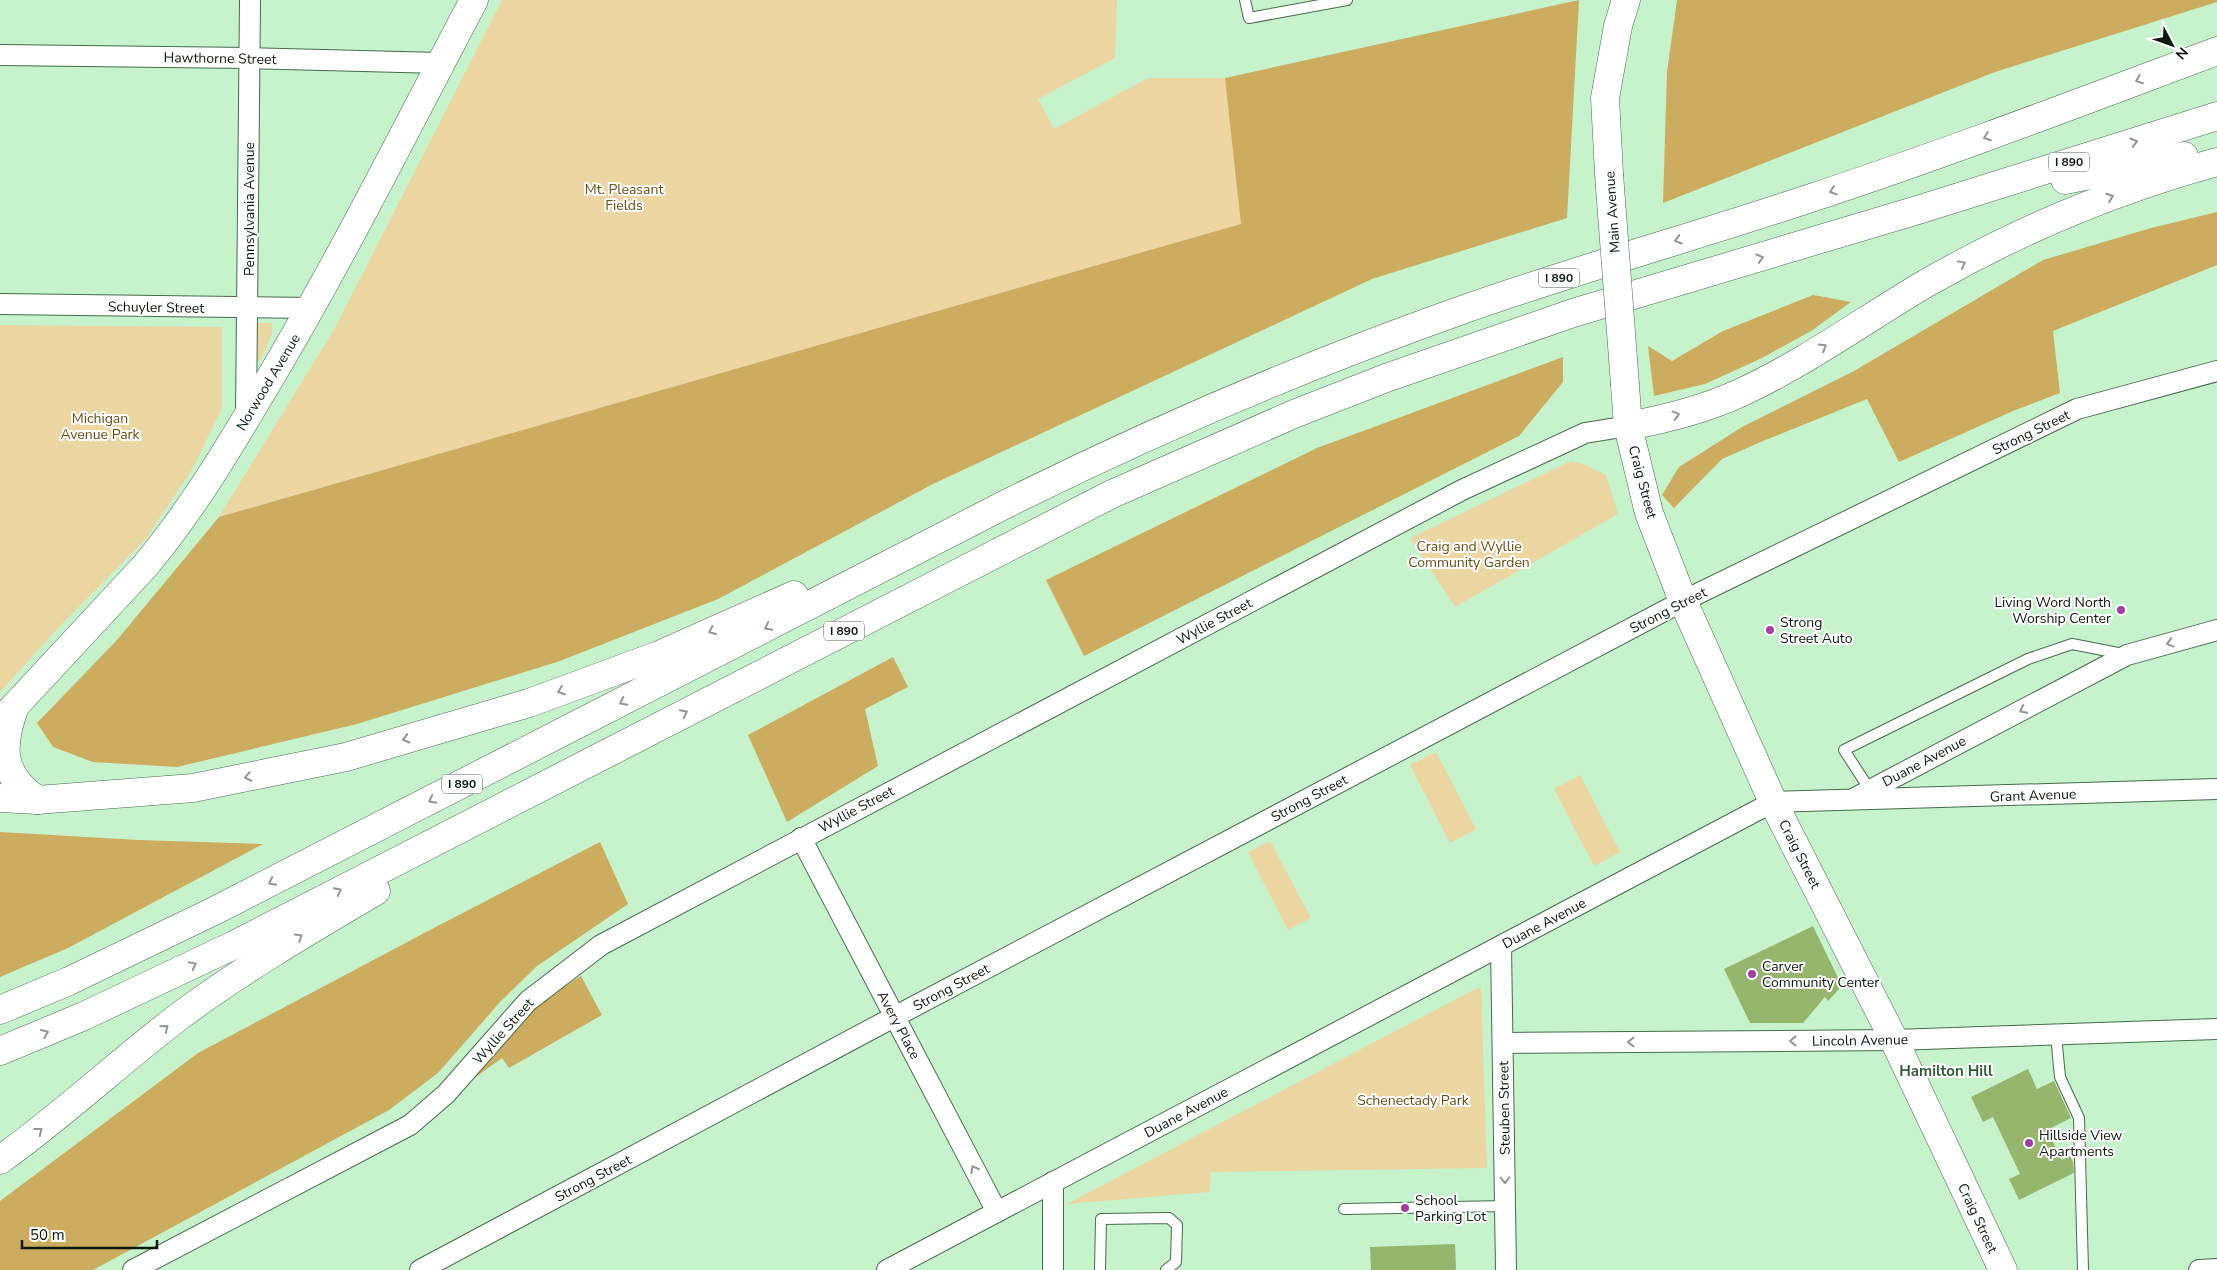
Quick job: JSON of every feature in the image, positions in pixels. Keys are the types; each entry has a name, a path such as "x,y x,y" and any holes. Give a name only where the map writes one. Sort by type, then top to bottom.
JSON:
{"main road":[{"name":"Norwood Avenue","path":"37,800 20,789 10,778 3,761 1,745 7,714 166,540 206,484 312,308 474,0"},
{"name":"Main Avenue","path":"1626,0 1618,26 1605,98 1628,426"},
{"name":"I 890","path":"0,1010 69,981 216,910 920,548 1096,460 1262,387 1372,342 1465,308 1904,167 2217,50"},
{"name":"I 890","path":"0,1051 158,982 1112,494 1294,414 1477,344 1573,313 1921,209 2217,116"},
{"path":"1921,209 2217,149"},
{"path":"1628,426 1680,414 1738,394 1793,366 1927,283 2022,233 2115,195 2217,162"},
{"name":"Craig Street","path":"1628,426 1649,513 1683,601 1773,802 1894,1040 2002,1270"},
{"path":"0,798 37,800 193,788 346,757 529,703 658,655 777,602 920,548"},
{"path":"0,1160 167,1026 215,990 329,918 655,728"}],"street":[{"name":"Pennsylvania Avenue","path":"246,418 250,0"},
{"name":"Hawthorne Street","path":"0,55 250,58 440,64"},
{"name":"Schuyler Street","path":"0,304 312,308"},
{"name":"Strong Street","path":"420,1270 894,1017 1683,601 2077,409 2217,371"},
{"name":"Wyllie Street","path":"133,1270 410,1125 446,1094 528,1001 601,945 1462,490 1585,433 1628,426"},
{"name":"Duane Avenue","path":"887,1270 1773,802 1849,801 2127,655 2217,630"},
{"name":"Grant Avenue","path":"1849,801 2217,789"},
{"name":"Avery Place","path":"801,838 996,1212"},
{"name":"Steuben Street","path":"1502,946 1506,1270"},
{"name":"Lincoln Avenue","path":"1504,1043 1894,1040 2217,1029"},
{"path":"1052,1270 1053,1182"},
{"path":"2199,1270 2217,1270"}],"lane":[{"path":"1245,0 1249,18 1347,0"},
{"path":"1870,790 1844,750 2028,659 2072,644 2127,655"},
{"path":"2056,1034 2060,1077 2079,1118 2083,1270"},
{"path":"1344,1209 1506,1206"},
{"path":"1100,1270 1100,1219 1169,1218 1177,1225 1176,1262 1166,1270"}],"green space":[{"name":"Mt. Pleasant Fields","path":"502,0 1117,0 1115,58 1038,99 1054,129 1148,78 1225,78 1242,224 219,517 335,328"},
{"path":"257,323 272,323 272,333 261,360 255,361"},
{"name":"Michigan Avenue Park","path":"0,325 222,327 222,408 193,468 145,540 58,628 0,692"},
{"name":"Craig and Wyllie Community Garden","path":"1571,461 1583,464 1606,475 1618,514 1455,607 1410,538"},
{"path":"1436,752 1476,829 1450,843 1410,765"},
{"path":"1580,775 1620,852 1594,866 1554,789"},
{"path":"1270,841 1311,918 1288,930 1248,852"},
{"name":"Schenectady Park","path":"1481,986 1487,1168 1211,1172 1209,1192 1067,1204"}],"shaded area":[{"path":"1579,0 1567,218 1372,279 933,484 718,599 560,661 357,724 177,767 93,762 53,747 37,723 117,640 219,517 1241,224 1225,78"},
{"path":"1677,0 2217,0 2217,2 1995,72 1663,203 1667,72"},
{"path":"2217,212 2217,265 2053,331 2060,393 2013,411 1899,462 1867,399 1722,459 1674,508 1662,495 1679,467 1742,427 1854,371 2043,260 2151,228"},
{"path":"1813,295 1851,302 1811,331 1762,358 1705,384 1654,396 1648,346 1672,361 1723,331"},
{"path":"1563,357 1563,382 1519,436 1084,656 1046,580 1317,448"},
{"path":"893,657 908,687 865,709 878,766 787,822 748,735"},
{"path":"0,832 138,840 263,844 68,948 0,977"},
{"path":"600,842 628,904 537,966 500,1002 438,1073 389,1110 93,1270 0,1270 0,1201 198,1053"},
{"path":"581,976 602,1015 509,1068 502,1058 469,1082 508,1034 543,1000"}],"building":[{"name":"Carver Community Center","path":"1813,926 1842,986 1828,1001 1825,997 1803,1023 1750,1023 1724,969"},
{"name":"Hillside View Apartments","path":"2028,1069 2037,1089 2054,1081 2071,1118 2047,1130 2062,1160 2070,1156 2073,1162 2074,1173 2019,1200 2009,1179 2020,1174 1993,1117 1983,1122 1971,1097"},
{"path":"1455,1244 1456,1270 1371,1270 1370,1247"}],"place":[{"name":"Living Word North Worship Center","path":"2121,610"},
{"name":"Strong Street Auto","path":"1770,630"},
{"name":"Carver Community Center","path":"1752,974"},
{"name":"Hillside View Apartments","path":"2029,1143"},
{"name":"School Parking Lot","path":"1405,1208"}],"district":[{"name":"Hamilton Hill","path":"1946,1071"}]}
